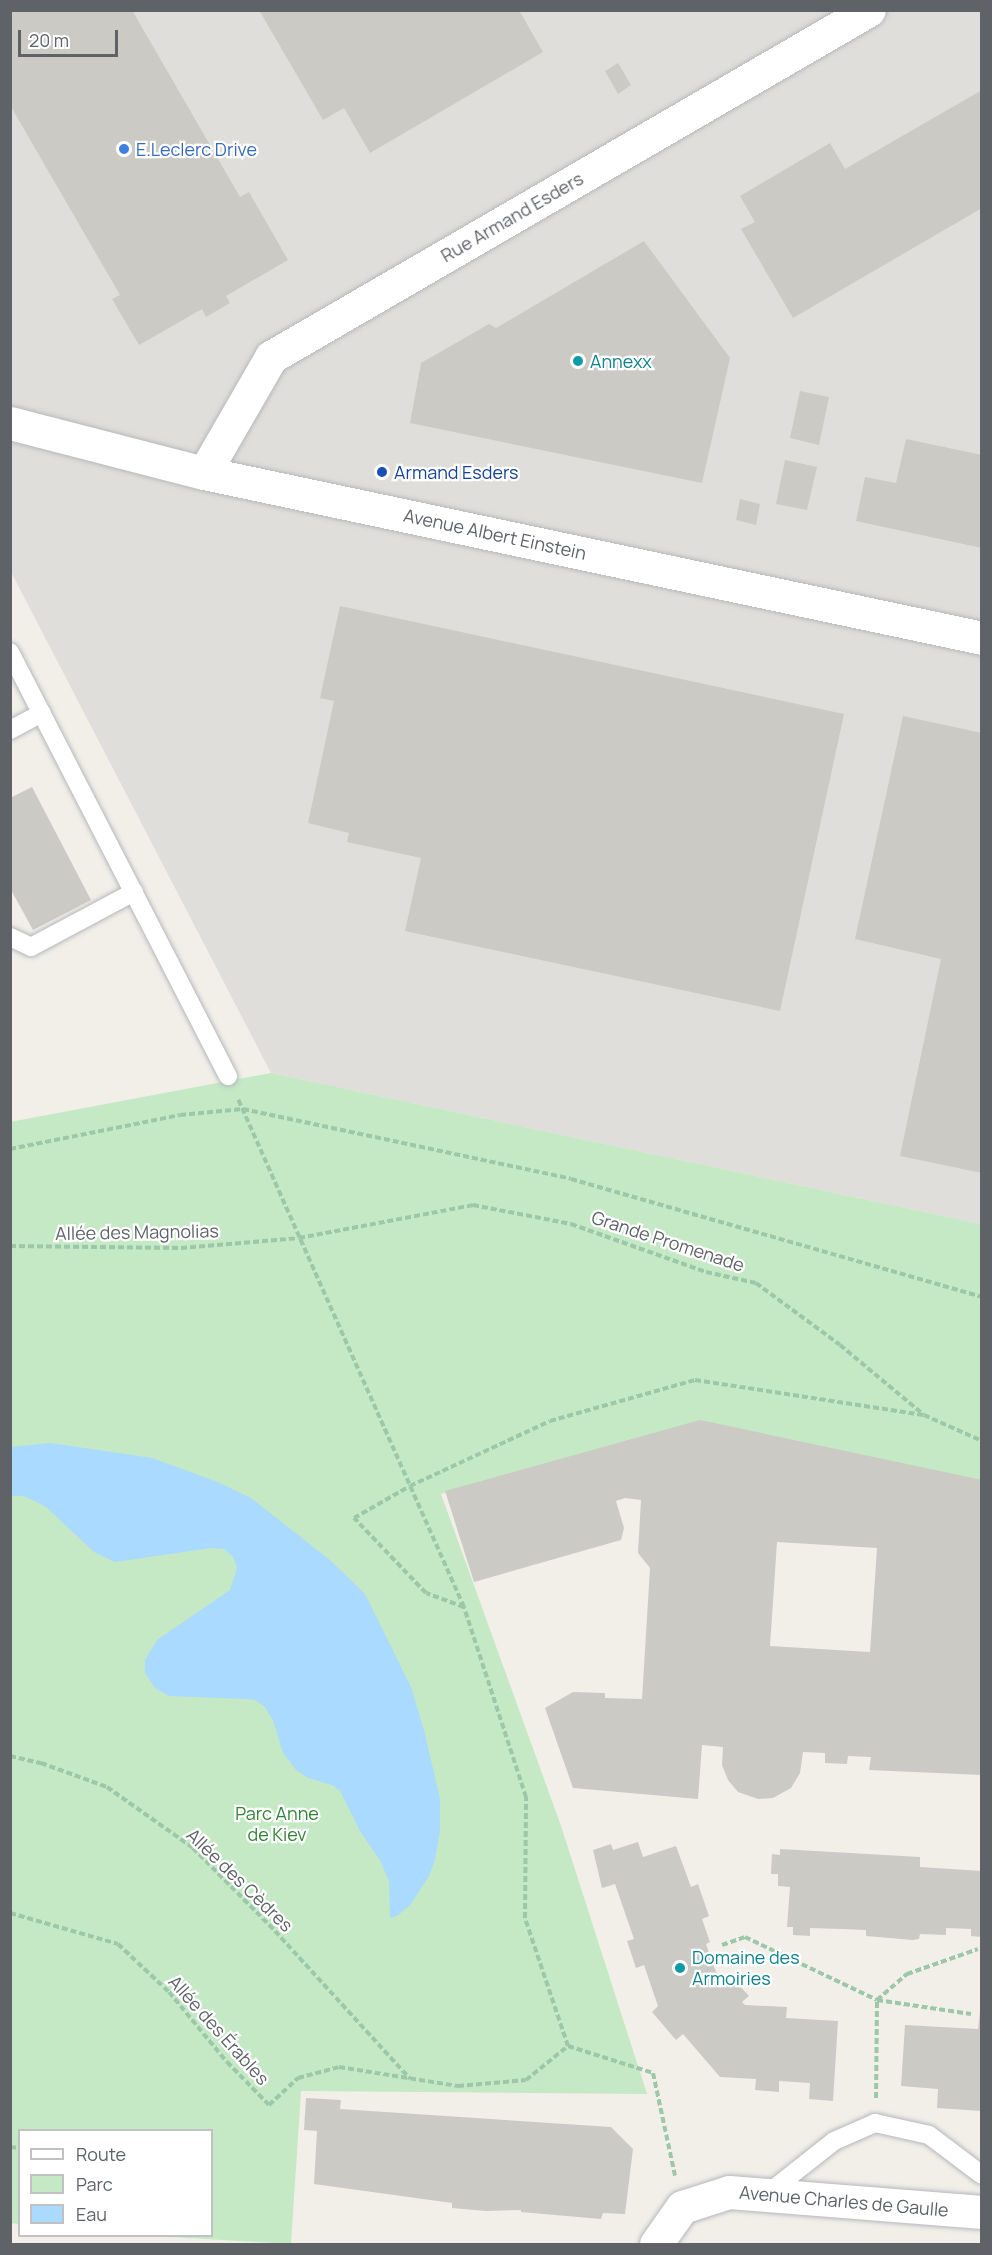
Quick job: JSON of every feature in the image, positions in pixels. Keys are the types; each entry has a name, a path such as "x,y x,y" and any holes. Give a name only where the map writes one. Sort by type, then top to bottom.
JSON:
{"street":[{"name":"Rue Armand Esders","path":"204,473 271,357 868,10"},
{"name":"Avenue Albert Einstein","path":"10,423 204,473 981,638"},
{"name":"Avenue Charles de Gaulle","path":"682,2207 729,2192 981,2212"},
{"path":"656,2244 682,2207"}],"lane":[{"path":"10,652 228,1076"},
{"path":"10,730 42,713"},
{"path":"10,937 31,946 134,892"},
{"path":"765,2195 834,2141 875,2123 929,2135 981,2175"}],"path":[{"path":"228,1076 464,1607 526,1797 525,1918 568,2046"},
{"path":"10,1149 180,1115 243,1109 571,1179 981,1297"},
{"name":"Grande Promenade","path":"299,1238 473,1205 572,1224 706,1272 756,1283 840,1345 924,1415 981,1441"},
{"name":"Allée des Magnolias","path":"10,1246 181,1248 299,1238"},
{"path":"464,1607 426,1593 354,1518 410,1486 549,1420 695,1380 924,1415"},
{"name":"Allée des Cèdres","path":"10,1756 41,1763 107,1787 194,1848 274,1931 410,2080"},
{"name":"Allée des Érables","path":"10,1913 118,1944 168,1992 226,2062 269,2105 298,2078 339,2067 410,2080"},
{"path":"722,1945 745,1937 877,2000 971,2014"},
{"path":"875,2123 877,2000 907,1974 978,1949"},
{"path":"410,2080 458,2086 526,2080 568,2046"},
{"path":"568,2046 653,2073 682,2207"}],"shaded area":[{"path":"11,11 981,11 981,1224 271,1073 11,572"}],"green space":[{"name":"Parc Anne de Kiev","path":"271,1073 981,1224 981,1487 701,1424 441,1494 561,1826 647,2094 301,2091 291,2244 172,2237 213,2237 213,2129 18,2129 18,2224 11,2223 10,1122"}],"water":[{"path":"50,1443 152,1458 215,1481 251,1498 330,1560 365,1594 411,1687 424,1730 440,1799 440,1830 435,1860 429,1876 411,1904 397,1916 390,1918 389,1882 381,1862 360,1831 340,1791 332,1785 308,1778 296,1770 283,1753 273,1720 264,1706 255,1700 246,1699 169,1696 155,1688 145,1673 145,1660 157,1640 230,1590 237,1568 233,1557 224,1549 211,1548 115,1562 94,1552 46,1507 24,1496 11,1496 11,1447"}],"building":[{"name":"E.Leclerc Drive","path":"10,10 132,10 240,197 249,192 288,260 226,296 230,303 206,317 202,309 139,345 112,299 120,295 10,105"},
{"path":"259,10 519,10 543,52 370,153 344,108 323,120"},
{"path":"618,63 631,85 618,94 605,71"},
{"path":"982,90 982,208 793,318 741,229 755,222 740,196 830,143 845,169"},
{"name":"Annexx","path":"644,241 730,358 702,483 410,423 421,363 489,324 496,328"},
{"path":"800,391 829,397 819,445 790,438"},
{"path":"906,439 982,455 982,548 856,521 865,477 896,483"},
{"path":"785,460 817,467 807,510 776,504"},
{"path":"740,499 760,504 756,525 736,520"},
{"path":"340,606 844,714 780,1011 405,931 421,858 347,842 349,833 308,823 334,701 320,698"},
{"path":"903,716 982,733 982,1173 900,1156 941,959 855,939"},
{"path":"32,787 91,900 33,930 10,888 10,798"},
{"path":"700,1420 982,1480 982,1775 869,1770 871,1757 848,1756 847,1764 825,1763 825,1753 803,1752 800,1773 791,1788 773,1798 758,1799 738,1792 728,1780 722,1765 723,1747 702,1745 698,1799 573,1788 545,1708 573,1692 605,1693 605,1698 642,1699 650,1568 638,1553 641,1500 625,1498 616,1501 624,1528 621,1540 474,1582 445,1491","holes":["777,1542 877,1548 870,1652 770,1646"]},
{"name":"Domaine des Armoiries","path":"638,1842 643,1857 676,1846 691,1887 698,1884 709,1916 702,1919 710,1942 706,1944 716,1972 731,1988 737,1983 749,1996 742,2002 745,2005 787,2007 786,2018 838,2021 833,2101 809,2099 810,2083 779,2081 779,2092 755,2090 756,2079 720,2077 683,2034 676,2040 652,2012 658,2006 644,1965 636,1968 627,1941 634,1939 615,1884 602,1888 593,1850 611,1844 613,1850"},
{"name":"Domaine des Armoiries","path":"780,1849 920,1857 920,1867 982,1871 982,1937 971,1936 971,1929 946,1928 946,1935 920,1934 919,1939 913,1940 866,1936 866,1930 810,1928 810,1936 793,1935 793,1927 787,1927 790,1887 778,1886 778,1874 771,1874 772,1854 780,1855"},
{"path":"980,2011 982,2111 937,2108 938,2089 901,2086 905,2025 978,2029"},
{"path":"306,2098 341,2100 340,2109 611,2127 633,2149 625,2214 603,2213 601,2219 521,2212 521,2210 486,2211 452,2208 452,2203 314,2184 317,2131 304,2130"}],"place":[{"name":"E.Leclerc Drive","path":"124,149"},
{"name":"Annexx","path":"578,361"},
{"name":"Armand Esders","path":"382,472"},
{"name":"Domaine des Armoiries","path":"680,1968"}]}
